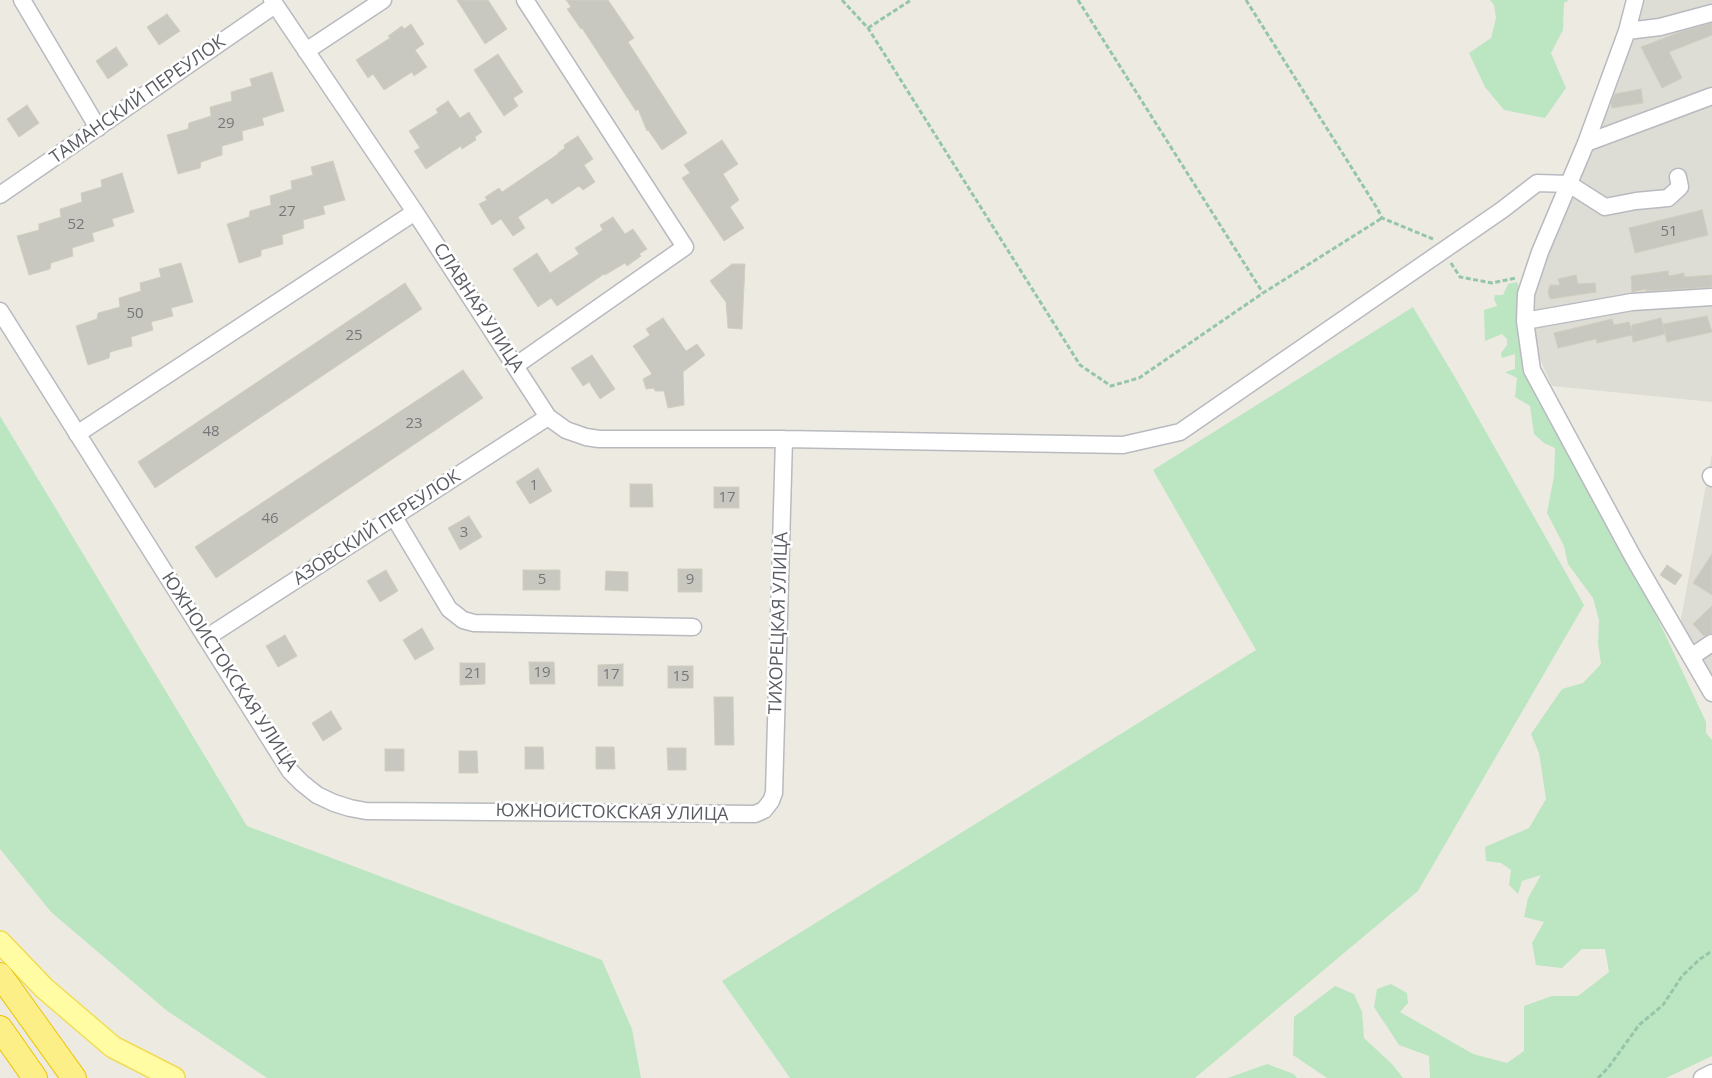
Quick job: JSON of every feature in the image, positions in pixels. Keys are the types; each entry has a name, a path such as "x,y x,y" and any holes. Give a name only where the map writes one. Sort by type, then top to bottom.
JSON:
{"highway":[{"path":"0,975 74,1078"},
{"path":"0,1028 35,1078"}],"main road":[{"path":"0,942 44,988 113,1047 174,1078"}],"street":[{"path":"22,0 98,128"},
{"path":"306,51 383,0"},
{"path":"515,366 685,247 525,0"},
{"path":"1635,0 1626,31 1586,143 1540,252 1526,294 1525,321 1532,370 1633,557 1712,693"},
{"name":"ТАМАНСКИЙ ПЕРЕУЛОК","path":"0,195 274,3"},
{"name":"СЛАВНАЯ УЛИЦА","path":"274,3 415,212 548,417 576,434 599,439 784,439 1122,445 1180,432 1502,210 1537,183 1569,184"},
{"path":"1626,31 1660,27 1712,13"},
{"path":"1586,143 1712,96"},
{"path":"1569,184 1605,207 1636,201 1668,198 1680,187 1678,177"},
{"path":"77,434 415,212"},
{"path":"1525,321 1632,302 1712,297"},
{"name":"ЮЖНОИСТОКСКАЯ УЛИЦА","path":"0,311 290,771 317,795 334,803 366,811 755,814 768,806"},
{"name":"АЗОВСКИЙ ПЕРЕУЛОК","path":"206,638 548,417"},
{"name":"ТИХОРЕЦКАЯ УЛИЦА","path":"768,806 774,793 784,439"},
{"path":"394,517 449,609 463,620 474,623 693,626"},
{"path":"1691,657 1712,644"},
{"path":"1702,1078 1712,1073"}],"path":[{"path":"842,0 868,28 1080,365 1111,386 1139,378 1263,293 1382,218"},
{"path":"868,28 911,0"},
{"path":"1078,0 1263,293"},
{"path":"1246,0 1372,199 1382,218 1439,242 1460,277 1492,283 1519,277 1526,294"},
{"path":"1598,1078 1608,1068 1639,1025 1663,1005 1682,976 1700,959 1712,951"}],"shaded area":[{"path":"1642,0 1712,0 1712,402 1552,386 1530,337 1533,276 1550,250"},
{"path":"1712,453 1712,684 1679,629"}],"green space":[{"path":"1490,0 1569,0 1564,3 1563,30 1551,53 1566,88 1545,118 1504,110 1485,87 1469,53 1491,38 1496,18 1494,5"},
{"path":"1517,282 1520,291 1526,372 1626,562 1650,602 1706,722 1706,733 1712,740 1712,1056 1666,1078 1430,1078 1429,1056 1399,1045 1374,1007 1377,989 1391,984 1407,993 1408,1003 1400,1012 1473,1054 1507,1063 1524,1051 1524,1006 1552,996 1578,996 1609,972 1605,949 1582,949 1562,968 1536,965 1532,943 1544,922 1524,917 1528,898 1541,875 1522,881 1518,894 1509,885 1511,870 1501,863 1486,861 1485,847 1529,828 1546,799 1539,753 1531,734 1562,689 1583,683 1601,664 1598,643 1599,620 1593,598 1568,564 1564,546 1547,513 1554,476 1555,448 1544,443 1534,434 1530,406 1515,397 1517,378 1505,372 1515,369 1515,354 1502,358 1501,353 1507,345 1507,339 1502,334 1485,341 1484,310 1497,306 1494,299 1495,295 1503,295 1508,284"},
{"path":"1413,307 1584,605 1418,891 1195,1078 790,1078 722,981 1256,650 1153,470"},
{"path":"0,416 247,826 602,960 632,1029 641,1078 267,1078 166,1010 51,912 0,849"},
{"path":"1335,986 1354,994 1362,1012 1364,1038 1392,1064 1403,1078 1327,1078 1293,1055 1294,1017"},
{"path":"1267,1064 1294,1074 1297,1078 1228,1078"}],"building":[{"path":"457,0 488,0 507,29 485,44"},
{"path":"566,0 608,0 634,38 628,42 687,133 662,150 647,131 638,109 636,111 582,28 567,9 571,7"},
{"path":"167,14 180,31 159,45 147,27"},
{"path":"1712,23 1712,35 1669,52 1682,78 1662,88 1641,47 1680,32"},
{"path":"411,24 424,44 415,50 427,67 414,76 412,72 384,90 373,74 368,78 356,60 390,38 388,36 402,26 404,29"},
{"path":"116,47 128,65 108,79 96,61"},
{"path":"498,54 523,92 513,98 518,106 504,116 474,70"},
{"path":"272,72 284,111 262,118 264,125 242,131 243,140 222,146 222,155 201,162 200,168 178,174 167,135 188,129 189,123 211,116 210,107 232,101 231,92 252,86 250,79"},
{"path":"1641,89 1643,103 1612,108 1611,103 1615,94"},
{"path":"448,101 460,118 469,112 482,132 475,137 476,140 462,149 461,146 426,169 414,151 420,148 409,131 438,113 436,109"},
{"path":"27,105 39,123 19,137 7,119"},
{"path":"578,136 593,159 584,165 595,182 583,190 579,186 552,204 547,198 518,217 525,228 513,236 501,219 492,225 479,204 487,200 485,197 499,188 502,192 558,154 565,148 564,145"},
{"path":"722,140 738,164 723,174 739,200 730,207 744,228 724,241 682,178 690,173 684,165"},
{"path":"333,161 345,200 323,206 325,214 303,220 304,228 282,235 283,244 261,250 261,256 239,263 227,224 249,217 250,211 271,205 270,196 292,189 291,181 313,175 311,167"},
{"path":"122,173 134,212 112,219 114,226 92,233 94,241 72,248 73,256 51,263 50,269 29,275 17,236 39,230 39,224 61,217 60,209 82,202 81,193 102,187 101,180"},
{"path":"1702,210 1708,235 1635,253 1629,228"},
{"path":"613,217 625,234 633,229 647,249 627,266 625,263 604,274 557,306 551,298 538,307 513,269 537,253 550,273 579,254 575,248 603,230 600,225"},
{"path":"181,263 193,302 171,308 173,316 151,322 153,330 131,337 132,346 110,352 109,358 88,365 76,326 97,319 98,313 120,307 119,298 141,291 140,283 161,277 159,269"},
{"path":"732,264 745,264 742,329 728,328 726,302 710,281"},
{"path":"1668,271 1669,276 1684,273 1684,277 1712,275 1712,287 1647,291 1646,289 1632,292 1631,276"},
{"path":"1576,275 1578,284 1595,283 1596,292 1550,299 1548,292 1550,285 1560,285 1558,279"},
{"path":"405,283 422,309 155,488 138,462"},
{"path":"1707,316 1712,332 1667,342 1663,324"},
{"path":"663,318 686,351 697,344 705,355 683,372 684,405 668,408 664,391 655,391 654,388 646,389 643,379 652,374 633,346 650,335 646,329"},
{"path":"1661,318 1665,334 1633,342 1632,335 1597,343 1596,339 1558,348 1554,333 1612,319 1614,325 1629,322 1632,331 1632,325"},
{"path":"592,355 615,389 600,399 589,382 583,386 571,368"},
{"path":"463,370 483,398 216,578 195,547"},
{"path":"538,468 552,491 530,504 516,482"},
{"path":"630,484 652,484 653,507 630,507"},
{"path":"714,487 739,487 739,508 714,508"},
{"path":"469,516 482,537 460,550 448,528"},
{"path":"1712,554 1712,595 1693,583"},
{"path":"1667,565 1682,575 1675,585 1660,575"},
{"path":"678,569 702,569 702,592 678,592"},
{"path":"386,570 398,591 380,602 367,581"},
{"path":"523,570 560,570 560,590 523,590"},
{"path":"606,571 628,572 628,591 605,590"},
{"path":"1712,606 1712,633 1704,636 1693,624"},
{"path":"422,628 434,649 415,660 403,640"},
{"path":"285,635 297,656 278,667 266,646"},
{"path":"529,662 554,662 555,684 530,684"},
{"path":"460,663 485,663 485,684 460,685"},
{"path":"623,664 623,686 598,686 598,665"},
{"path":"668,666 693,666 693,688 668,688"},
{"path":"714,697 733,697 734,745 715,745"},
{"path":"331,711 342,729 323,741 312,723"},
{"path":"525,747 543,747 544,769 525,769"},
{"path":"596,747 614,747 615,769 596,769"},
{"path":"667,748 686,748 686,770 668,770"},
{"path":"385,749 404,749 404,771 385,771"},
{"path":"459,751 477,751 478,773 459,773"}]}
